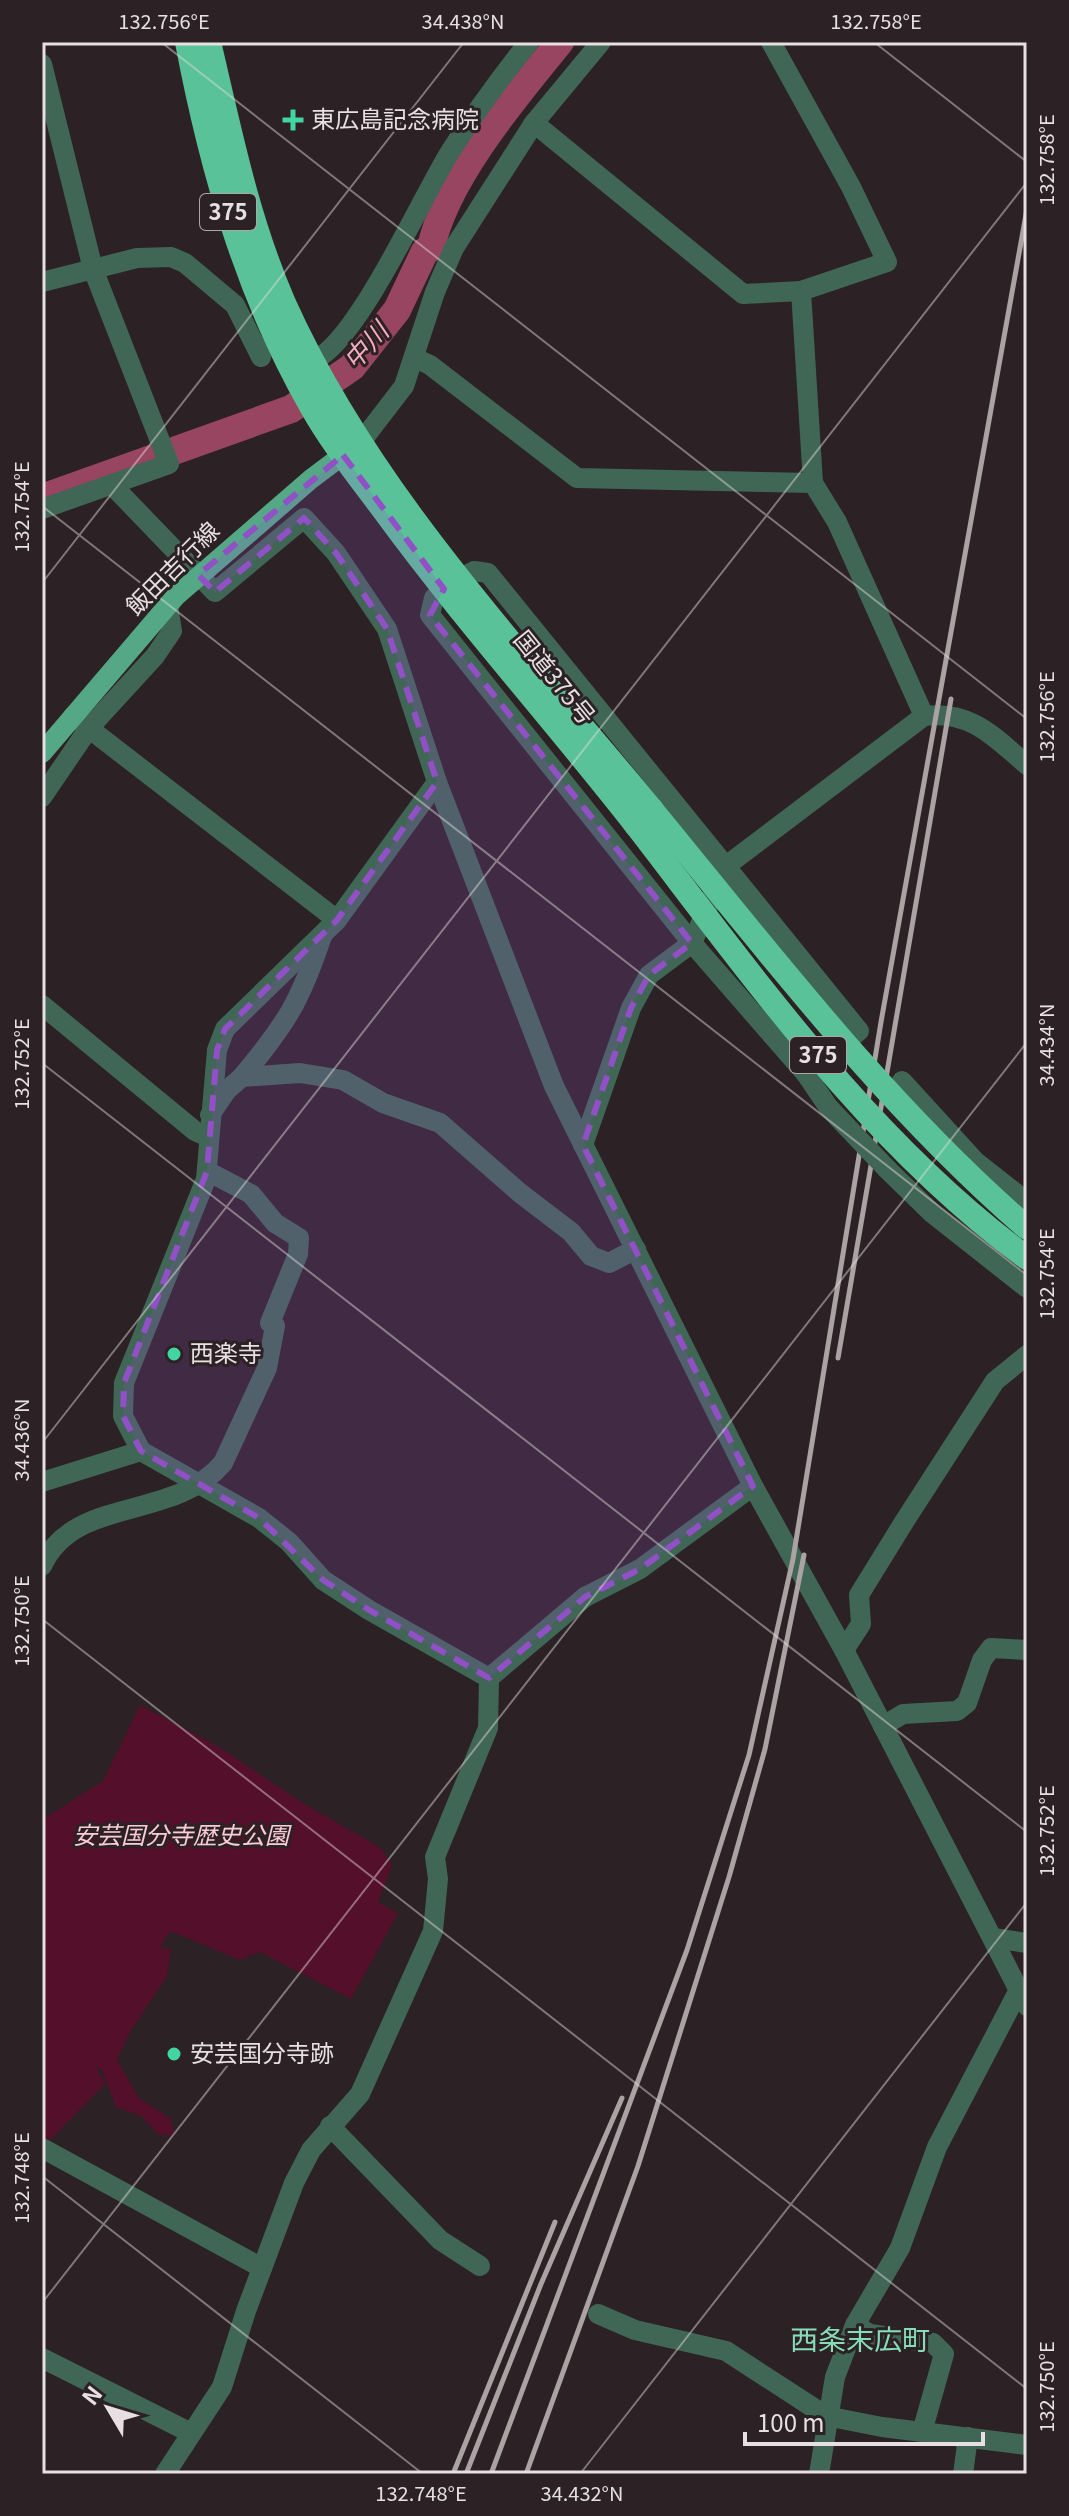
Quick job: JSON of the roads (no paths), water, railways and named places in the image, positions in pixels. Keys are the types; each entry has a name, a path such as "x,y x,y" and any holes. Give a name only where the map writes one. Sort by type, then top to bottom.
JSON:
{"highway":[{"name":"国道375号","path":"187,42 217,178 259,329 308,367"},
{"name":"国道375号","path":"209,42 237,170 254,226 323,404 352,449 452,584 644,818 913,1121 972,1181 1027,1228"},
{"name":"国道375号","path":"644,818 824,1062 905,1154 1027,1258"}],"main road":[{"name":"飯田吉行線","path":"42,753 81,722 168,606 198,575 352,449"}],"street":[{"path":"308,367 325,357 362,308 450,153 496,84 529,42"},
{"path":"352,449 404,386 435,292 454,248 534,123 601,42"},
{"path":"534,123 743,294 801,291 887,262 851,187 771,42"},
{"path":"42,64 93,269 169,464 42,509"},
{"path":"42,282 137,258 171,257 185,263 259,329 261,357"},
{"path":"801,291 813,483 837,522 924,716"},
{"path":"415,358 430,365 577,478 813,483"},
{"path":"111,484 215,592 304,518 336,553 387,629 437,782 554,1086 753,1486 844,1650 1023,1998 937,2147 900,2248 855,2325 835,2377 826,2416 819,2474"},
{"path":"806,1074 859,1031 488,573 474,571 452,584 434,598 430,615 692,943 806,1074 829,1108 887,1169 933,1214 1027,1288"},
{"path":"583,1145 631,1008 649,975 692,943 726,866 924,716 937,715 975,722 1027,765"},
{"path":"42,797 81,722 330,926"},
{"path":"437,782 330,926 225,1029 217,1050 207,1171 156,1311 124,1383 123,1416 141,1451 259,1518 289,1542 323,1580 489,1678"},
{"path":"210,1115 227,1090 285,1026 330,926"},
{"path":"42,1005 195,1131 209,1137"},
{"path":"242,1077 300,1073 343,1080 383,1103 440,1123 520,1193 571,1232 591,1256 609,1263 636,1249"},
{"path":"902,1081 975,1161 1027,1202"},
{"path":"933,1214 975,1161"},
{"path":"42,1566 51,1545 68,1530 102,1517 160,1504 198,1484 223,1463 267,1368 275,1326 270,1323 298,1254 299,1238 275,1223 251,1194 207,1171"},
{"path":"844,1650 861,1624 859,1595 995,1381 1027,1355"},
{"path":"42,1482 141,1451"},
{"path":"165,2474 222,2387 294,2183 311,2150 360,2094 433,1931 438,1879 435,1857 488,1728 489,1678 585,1597 640,1569 753,1486"},
{"path":"883,1726 903,1714 957,1711 967,1703 982,1660 991,1648 1027,1650"},
{"path":"993,1938 1027,1943"},
{"path":"330,2126 440,2240 480,2266"},
{"path":"42,2148 262,2268"},
{"path":"598,2314 635,2330 726,2351 826,2416 1027,2445"},
{"path":"855,2325 870,2334 933,2343 944,2354 922,2432"},
{"path":"42,2358 191,2433"},
{"path":"963,2474 968,2437"}],"waterway":[{"name":"中川","path":"42,498 291,409 352,367 397,310 425,251 431,248 451,194 466,167 484,139 560,42"}],"railway":[{"path":"491,2474 687,1950 749,1755 793,1559 881,1022 1027,209"},
{"path":"838,1358 951,699"},
{"path":"526,2474 638,2166 729,1877 765,1749 804,1555"},
{"path":"466,2474 541,2284 622,2098"},
{"path":"453,2474 555,2222"}],"place":[{"name":"東広島記念病院","path":"293,120"},
{"name":"西楽寺","path":"174,1354"},
{"name":"安芸国分寺跡","path":"174,2054"}],"district":[{"name":"西条末広町","path":"860,2340"}],"park label":[{"name":"安芸国分寺歴史公園","path":"181,1836"}]}
